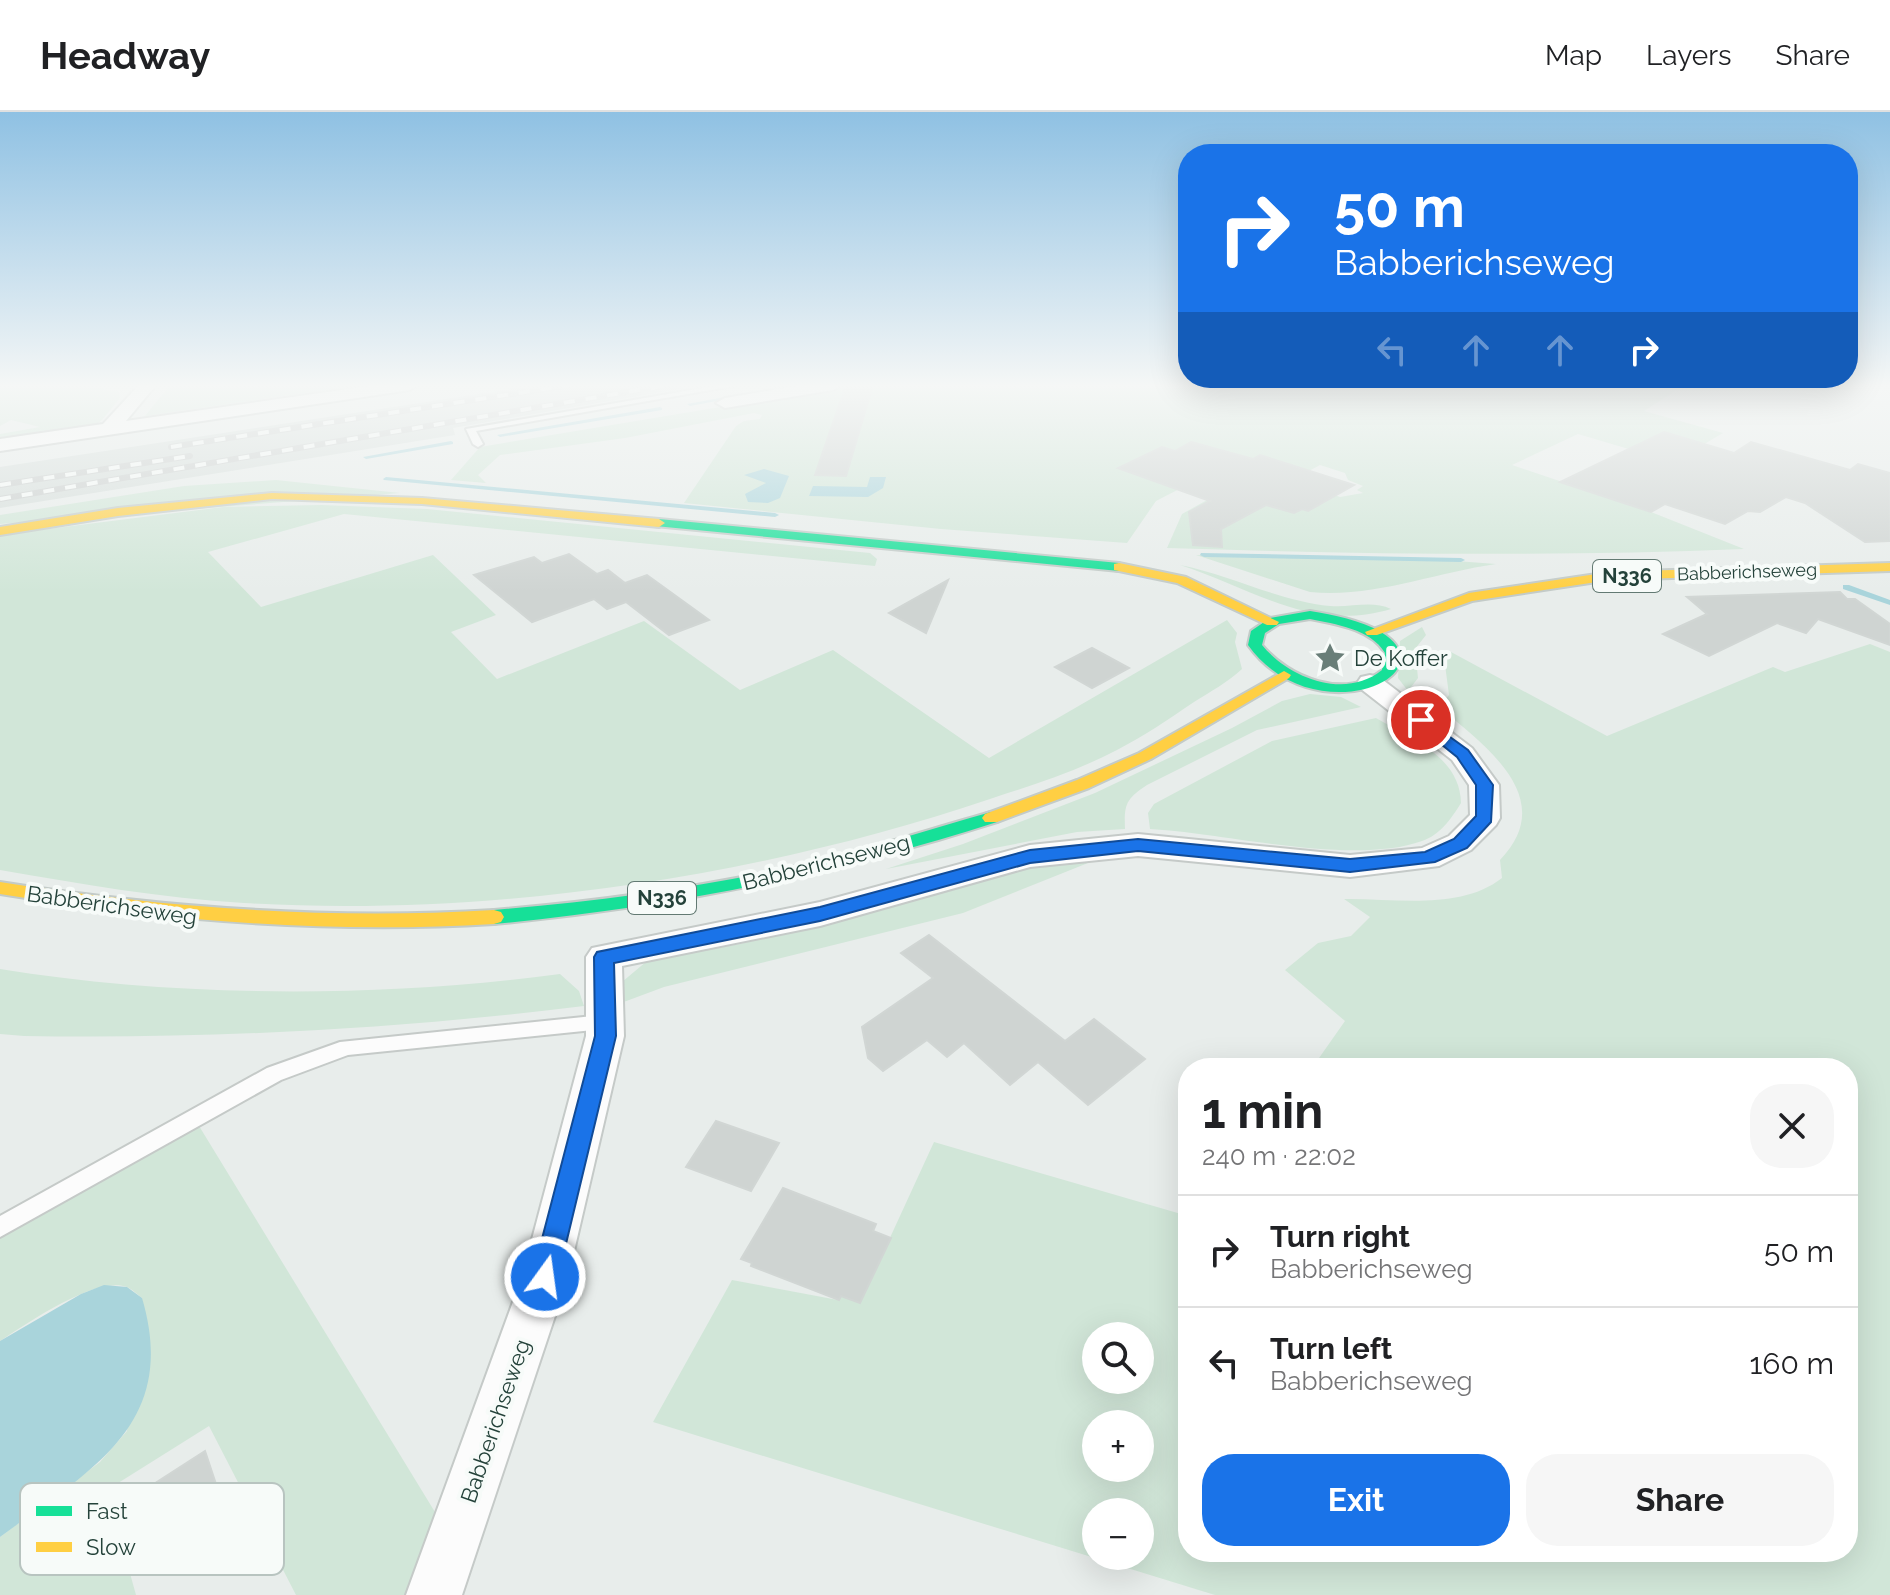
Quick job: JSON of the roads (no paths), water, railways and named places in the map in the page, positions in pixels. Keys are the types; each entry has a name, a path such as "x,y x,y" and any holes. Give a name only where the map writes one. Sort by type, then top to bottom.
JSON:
{"main road":[{"path":"0,531 149,508 272,496 422,501 1116,566 1181,580 1272,622"},
{"name":"Babberichseweg","path":"1372,632 1469,597 1610,576 1890,567"},
{"path":"1299,616 1332,618 1372,632 1393,655 1393,666 1385,676 1370,683 1328,687 1284,675 1267,665 1256,652 1254,640 1259,630 1272,622 1299,616"},
{"name":"Babberichseweg","path":"0,888 215,920 366,923 488,919 680,896 814,869 954,830 1058,793 1145,756 1284,675"}],"street":[{"name":"Babberichseweg","path":"434,1595 545,1277 605,1036 604,957 820,914 1030,856 1138,845 1350,866 1428,858 1460,843 1485,818 1484,785 1462,754 1370,683"}],"lane":[{"path":"0,1227 274,1074 317,1055 347,1047 603,1022"}],"water":[{"path":"764,469 789,476 780,498 768,503 748,502 745,494 766,483 744,475"},
{"path":"870,477 886,477 883,488 868,497 809,496 813,486 867,487"},
{"path":"104,1285 127,1287 142,1298 150,1342 148,1380 137,1412 119,1441 73,1483 20,1483 20,1523 0,1537 0,1341 81,1294"}],"waterway":[{"path":"366,457 383,454"},
{"path":"386,479 775,515"},
{"path":"1204,555 1461,560"},
{"path":"1846,587 1890,603"}],"railway":[{"path":"0,499 262,454"},
{"path":"0,485 190,456"}],"place":[{"name":"De Koffer","path":"1330,658"}]}
